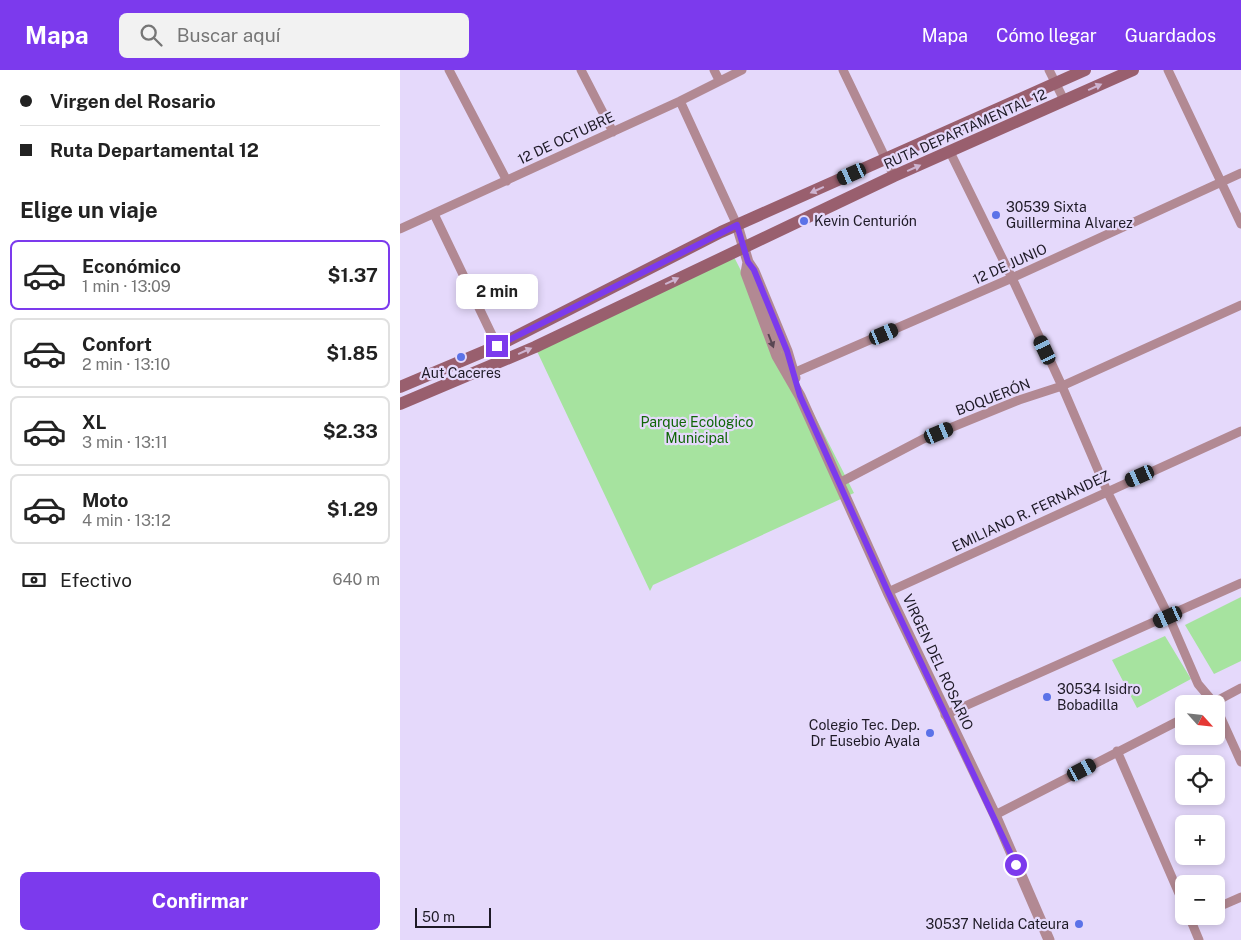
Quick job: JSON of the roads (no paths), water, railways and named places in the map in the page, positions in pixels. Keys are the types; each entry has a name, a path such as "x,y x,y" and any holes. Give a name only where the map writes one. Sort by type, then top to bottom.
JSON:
{"main road":[{"name":"RUTA DEPARTAMENTAL 12","path":"400,387 497,346 737,225 1085,70"},
{"name":"RUTA DEPARTAMENTAL 12","path":"400,404 504,360 894,176 1133,70"}],"street":[{"path":"449,70 507,180"},
{"path":"581,70 613,132"},
{"path":"714,70 719,80"},
{"name":"12 DE OCTUBRE","path":"400,229 680,101 742,70"},
{"path":"843,70 894,176"},
{"path":"1049,70 1064,100"},
{"path":"1168,70 1241,224"},
{"path":"680,101 737,225"},
{"path":"950,152 1012,278 1062,386 1107,491 1198,684 1207,695"},
{"name":"12 DE JUNIO","path":"791,374 1012,278 1241,173"},
{"path":"434,214 504,360"},
{"name":"VIRGEN DEL ROSARIO","path":"737,225 748,262 746,273 777,356 791,374 888,592 945,715 995,815 1049,940"},
{"name":"BOQUERÓN","path":"840,483 923,439 1019,400 1062,386 1241,305"},
{"name":"EMILIANO R. FERNANDEZ","path":"888,592 1241,431"},
{"path":"945,715 1241,583"},
{"path":"1225,697 1241,688"},
{"path":"995,815 1175,723"},
{"path":"1225,728 1241,762"},
{"path":"1117,752 1175,884"},
{"path":"1225,904 1241,897"},
{"path":"1194,925 1199,940"}],"place":[{"name":"30539 Sixta Guillermina Alvarez","path":"996,215"},
{"name":"Kevin Centurión","path":"804,221"},
{"name":"Aut Caceres","path":"461,357"},
{"name":"30534 Isidro Bobadilla","path":"1047,697"},
{"name":"Colegio Tec. Dep. Dr Eusebio Ayala","path":"930,733"},
{"name":"30537 Nelida Cateura","path":"1079,924"}],"park label":[{"name":"Parque Ecologico Municipal","path":"697,430"}]}
